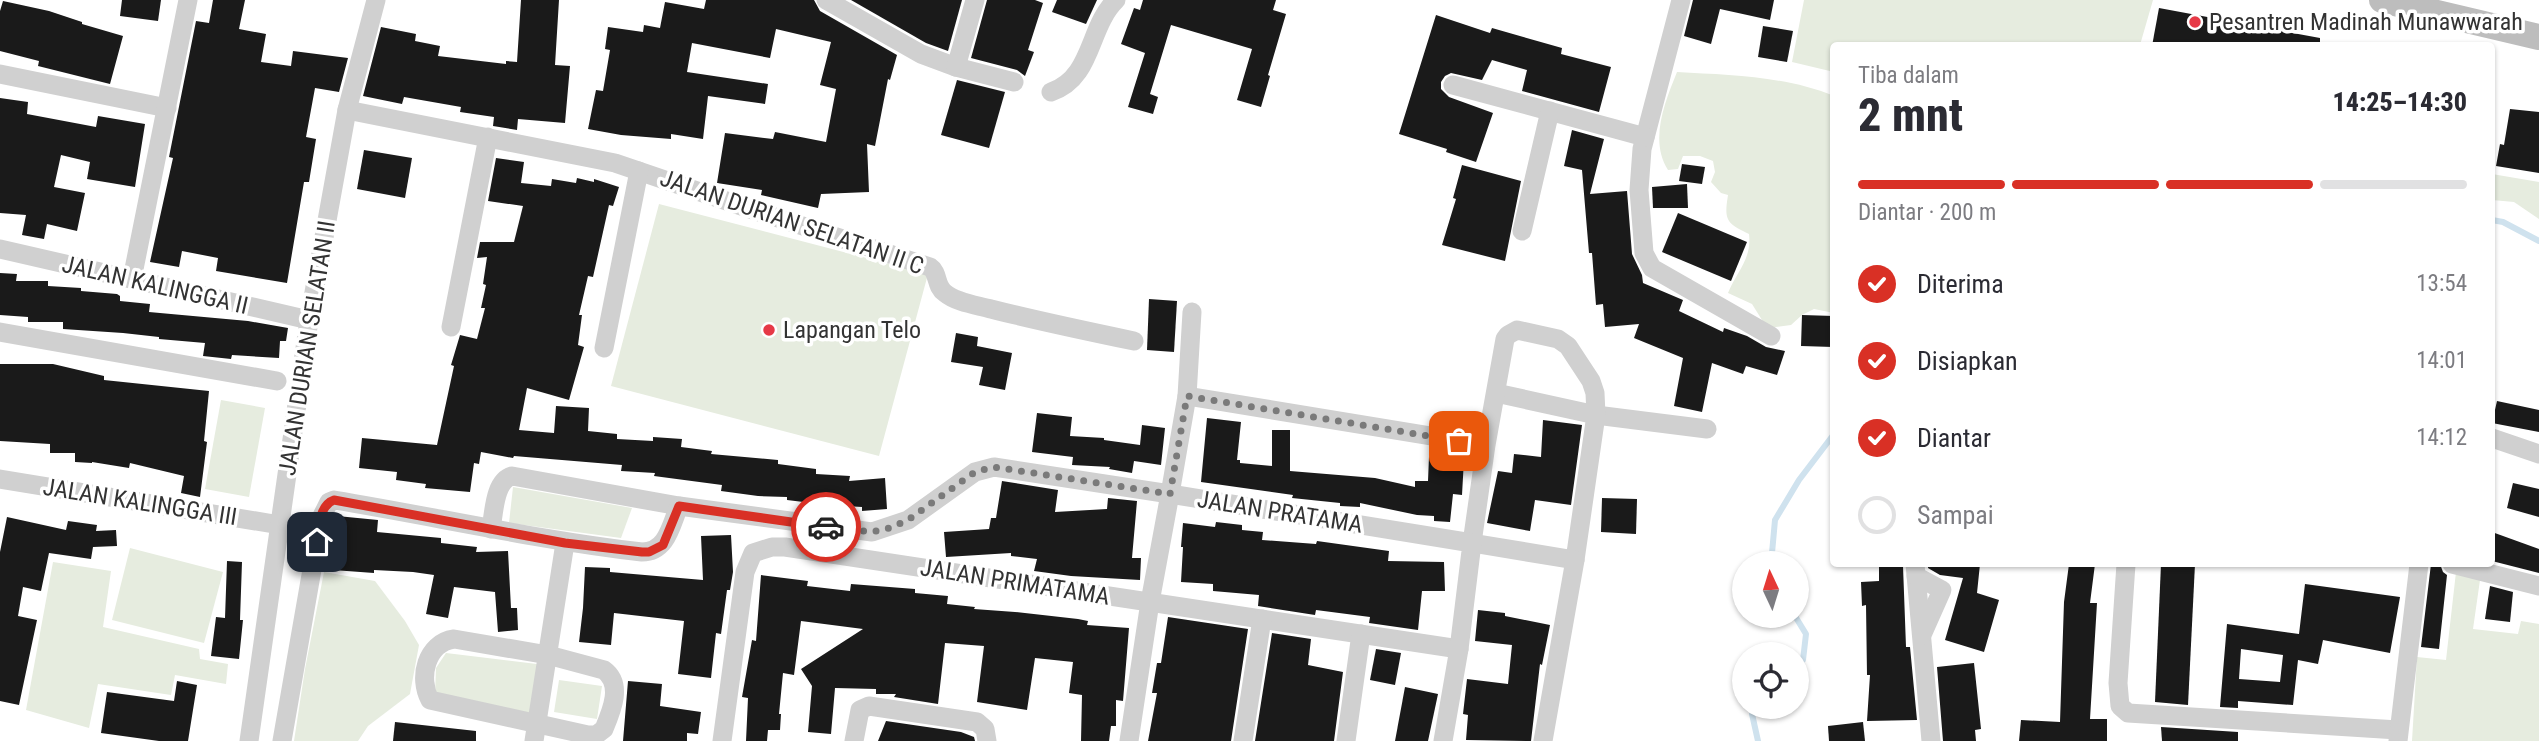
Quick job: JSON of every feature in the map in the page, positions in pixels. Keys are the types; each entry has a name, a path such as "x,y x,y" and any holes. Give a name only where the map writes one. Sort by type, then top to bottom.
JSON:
{"main road":[{"path":"2382,0 2539,37"}],"street":[{"path":"132,279 188,0"},
{"name":"JALAN DURIAN SELATAN II","path":"248,741 309,320 347,110 376,0"},
{"path":"956,67 975,0"},
{"path":"1051,92 1065,88 1081,69 1105,13 1116,0"},
{"path":"1681,0 1642,149 1639,190 1644,253 1652,268 1772,336"},
{"path":"831,1 901,45 956,67 1014,82"},
{"path":"0,74 167,108"},
{"path":"1453,85 1646,137"},
{"name":"JALAN DURIAN SELATAN II C","path":"347,110 614,163 930,267 935,271 943,292 963,301 1030,319 1133,341"},
{"path":"1522,231 1550,111"},
{"path":"451,327 488,137"},
{"name":"JALAN DURIAN SELATAN II C","path":"604,348 639,171"},
{"name":"JALAN KALINGGA II","path":"0,249 309,320"},
{"path":"491,529 501,484 507,477 512,476 679,506 857,532 872,532 908,520 975,472 994,467 1170,494 1187,396 1192,312"},
{"path":"1443,741 1459,649 1486,445 1505,339 1517,330 1558,339 1568,346 1591,381 1595,393 1596,415 1575,560 1543,741"},
{"path":"0,331 277,381"},
{"path":"1496,393 1596,415 1707,429"},
{"path":"1187,396 1486,445"},
{"path":"2495,440 2539,454"},
{"name":"JALAN KALINGGA III","path":"0,478 280,525"},
{"name":"JALAN PRATAMA","path":"1129,741 1170,494 1575,560"},
{"path":"282,741 321,518 329,502 334,500 390,509 565,543 649,552 663,545 679,506"},
{"path":"535,732 565,543"},
{"name":"JALAN PRIMATAMA","path":"722,741 745,572 753,554 760,550 785,547 1361,634"},
{"path":"2126,567 2118,683 2120,706 2128,713 2398,735 2419,567"},
{"path":"2464,567 2539,586"},
{"path":"1915,570 1926,740"},
{"path":"1243,741 1262,619"},
{"path":"1346,741 1361,634 1459,649"},
{"path":"454,639 548,655 604,670 614,681 615,692 604,729 596,735 535,732 433,702 427,696 424,673 435,650 446,640 454,639"},
{"path":"854,741 859,710 869,706 976,722 985,729 987,741"}],"shaded area":[{"path":"1804,0 2153,0 2141,42 1830,42 1830,71 1792,62"},
{"path":"1677,72 1777,80 1830,95 1830,312 1814,309 1791,325 1767,328 1752,304 1728,293 1746,258 1749,234 1728,220 1728,195 1721,193 1711,182 1715,172 1713,161 1700,156 1683,156 1678,169 1668,170 1662,158 1659,134"},
{"path":"2495,175 2539,182 2539,219 2514,202 2495,200"},
{"name":"Lapangan Telo","path":"659,204 928,274 879,456 611,386"},
{"path":"221,400 265,408 249,497 205,489"},
{"path":"513,487 632,508 621,538 509,523"},
{"path":"130,548 223,572 204,643 112,620"},
{"path":"53,562 111,571 103,627 199,649 200,659 228,664 226,684 175,675 171,695 98,684 89,728 26,710"},
{"path":"324,572 375,581 419,645 410,694 368,726 358,741 294,741"},
{"path":"2456,572 2480,580 2473,629 2518,634 2521,621 2539,624 2539,741 2412,741 2417,657 2446,660"},
{"path":"446,653 537,664 531,714 435,695 436,668"},
{"path":"559,680 602,686 597,719 554,712"}],"building":[{"path":"122,0 161,0 158,21 120,16"},
{"path":"213,0 245,0 239,29 266,34 261,62 291,66 293,51 348,58 339,92 315,88 306,137 316,139 309,182 304,182 287,283 216,271 218,258 182,251 179,267 150,262 173,158 169,157 196,21 209,23"},
{"path":"521,0 559,0 555,65 570,66 565,123 518,119 517,130 493,126 494,117 460,112 461,107 404,97 402,104 363,96 381,27 416,34 415,41 440,46 438,56 506,64 506,61 517,62"},
{"path":"706,0 814,0 820,11 897,55 890,80 888,79 875,146 867,144 869,192 821,194 818,208 761,195 762,190 717,183 725,133 773,139 775,132 826,142 836,89 820,85 831,42 776,29 770,58 692,43 687,72 768,84 765,104 708,96 703,139 671,134 671,139 621,135 588,129 596,90 603,91 610,50 605,49 608,27 643,32 644,25 660,28 665,2 704,9"},
{"path":"851,0 962,0 948,51 926,43"},
{"path":"987,0 1035,0 1043,3 1028,50 1034,52 1025,76 1017,70 971,58"},
{"path":"1057,0 1097,0 1086,24 1052,12"},
{"path":"1143,0 1276,0 1273,10 1286,14 1261,107 1237,100 1252,49 1171,25 1150,94 1158,97 1153,114 1128,107 1145,53 1121,44 1134,8 1140,10"},
{"path":"1693,0 1774,0 1770,20 1720,9 1711,44 1684,36"},
{"path":"3,1 49,11 123,36 110,84 38,66 39,61 0,51 0,11"},
{"name":"Pesantren Madinah Munawwarah","path":"2159,8 2320,38 2320,42 2153,42"},
{"path":"1436,15 1490,33 1492,28 1562,48 1561,54 1611,67 1599,112 1522,91 1527,70 1492,60 1482,80 1451,73 1441,82 1441,89 1449,97 1493,113 1476,162 1446,152 1447,149 1399,134"},
{"path":"1763,26 1793,31 1787,62 1758,57"},
{"path":"957,80 1005,92 989,148 941,135"},
{"path":"0,98 28,102 27,114 96,127 98,116 145,124 135,187 87,179 90,162 61,155 54,187 85,193 77,231 47,224 44,239 22,235 26,215 0,213"},
{"path":"2510,109 2539,112 2539,173 2496,166 2500,144 2504,145"},
{"path":"1572,130 1604,139 1590,194 1627,191 1632,254 1643,283 1683,300 1679,311 1723,332 1724,328 1747,336 1766,347 1785,351 1777,375 1746,366 1743,374 1712,363 1702,412 1674,406 1683,358 1634,338 1639,324 1605,327 1603,304 1596,305 1582,170 1564,166"},
{"path":"364,150 412,158 405,198 357,189"},
{"path":"496,158 524,162 521,183 551,186 552,179 576,183 577,178 594,182 594,179 619,187 613,206 609,205 593,277 588,276 579,315 582,315 578,345 584,347 569,400 527,388 519,430 554,433 556,406 589,408 588,431 617,434 617,439 682,439 681,447 712,451 711,454 778,460 778,464 816,469 816,474 850,476 849,481 885,478 887,509 862,511 862,507 721,491 722,485 654,476 655,473 621,471 622,465 513,458 481,452 479,464 474,463 470,492 425,488 426,484 396,480 397,472 359,468 362,438 437,445 454,366 451,365 460,335 477,339 485,308 481,308 486,285 483,284 487,257 477,258 480,242 514,242 523,206 488,201"},
{"path":"1682,164 1705,167 1702,184 1679,181"},
{"path":"1462,165 1521,181 1505,261 1442,245 1456,199 1453,198"},
{"path":"1687,184 1688,208 1653,208 1652,187"},
{"path":"1678,213 1747,242 1731,281 1662,252"},
{"path":"0,273 17,274 16,281 48,281 48,286 117,294 120,301 150,304 149,312 248,321 288,328 286,341 280,341 279,358 232,355 231,359 203,356 205,343 63,329 63,322 28,322 28,317 0,315"},
{"path":"1149,299 1177,301 1174,352 1147,350"},
{"path":"1802,315 1830,316 1830,347 1801,346"},
{"path":"956,333 978,337 977,346 1012,353 1005,390 979,385 983,367 951,362"},
{"path":"0,364 53,364 104,376 104,380 209,391 204,441 207,442 200,497 181,493 184,476 130,463 129,468 75,462 75,453 50,453 50,444 0,441"},
{"path":"2497,401 2539,410 2539,432 2495,424"},
{"path":"1037,413 1072,417 1070,436 1104,438 1140,445 1142,425 1165,428 1161,465 1134,461 1132,473 1109,469 1110,467 1072,465 1073,457 1032,452"},
{"path":"1207,418 1241,422 1237,460 1240,460 1240,463 1272,466 1272,430 1290,430 1290,471 1375,478 1415,487 1415,481 1428,481 1429,457 1464,459 1462,495 1453,494 1450,522 1434,521 1434,516 1360,503 1360,507 1340,506 1340,503 1292,498 1293,495 1201,482"},
{"path":"1543,420 1582,425 1571,505 1535,500 1530,531 1487,523 1498,471 1512,473 1514,454 1541,457"},
{"path":"1002,481 1058,490 1055,512 1107,509 1108,498 1137,501 1132,558 1141,558 1140,580 1034,571 1037,559 1011,556 1011,553 946,557 944,532 989,529 991,518 996,518"},
{"path":"2513,483 2539,489 2539,517 2507,508"},
{"path":"1602,498 1637,499 1636,534 1601,532"},
{"path":"337,516 378,520 377,532 441,538 441,543 477,547 476,552 508,551 511,608 517,608 518,630 498,632 495,592 454,587 448,618 426,614 434,575 333,570"},
{"path":"7,517 66,530 68,521 97,525 96,531 116,530 117,546 93,547 91,559 49,553 41,591 23,587 18,616 37,620 19,705 0,701 0,552"},
{"path":"1216,522 1242,525 1242,530 1263,532 1262,540 1316,544 1317,541 1389,551 1388,561 1444,562 1445,591 1422,591 1418,630 1369,623 1370,617 1316,610 1315,615 1258,606 1259,595 1213,591 1213,584 1181,582 1183,523 1215,527"},
{"path":"2495,533 2539,549 2539,573 2495,562"},
{"path":"731,535 733,572 730,590 727,590 721,634 716,633 711,678 678,674 684,621 614,613 611,645 579,642 585,567 610,568 610,572 703,580 701,536"},
{"path":"227,561 242,562 240,620 243,620 239,659 211,656 216,617 225,618"},
{"path":"1879,567 1903,567 1906,647 1910,647 1917,720 1867,721 1870,675 1867,675 1866,605 1862,606 1861,582 1879,581"},
{"path":"1980,567 1977,593 1999,600 1984,652 1945,640 1963,578 1940,575 1928,568"},
{"path":"2069,567 2095,567 2090,603 2097,603 2090,719 2107,719 2107,741 2019,741 2021,720 2060,722 2064,602"},
{"path":"2161,567 2195,567 2188,705 2155,702"},
{"path":"2431,567 2441,567 2447,575 2439,649 2421,647"},
{"path":"761,575 808,581 807,586 850,591 851,584 915,589 915,593 948,596 947,604 975,607 974,609 1078,619 1088,621 1087,625 1129,628 1123,701 1116,700 1116,726 1111,726 1109,741 1081,741 1082,695 1069,693 1073,662 1035,658 1027,710 977,702 984,646 945,643 938,704 894,697 896,694 876,694 876,689 835,688 831,734 808,732 812,686 801,669 863,629 801,621 794,675 783,673 780,730 768,730 767,741 746,741 748,698 742,697 752,640 756,641"},
{"path":"2305,584 2400,597 2390,653 2323,640 2318,664 2298,660 2293,705 2238,701 2238,708 2220,707 2227,624 2299,634","holes":["2241,649 2283,655 2280,682 2239,679"]},
{"path":"2490,586 2513,592 2510,622 2485,619"},
{"path":"1478,610 1505,613 1505,616 1550,625 1542,665 1540,664 1531,741 1466,740 1468,715 1463,714 1467,679 1508,684 1512,645 1475,641"},
{"path":"1168,617 1248,629 1231,741 1148,741 1157,693 1152,693 1157,663 1161,663"},
{"path":"1272,633 1311,639 1308,665 1343,672 1334,741 1255,741"},
{"path":"1376,649 1401,653 1395,685 1370,680"},
{"path":"1974,663 1981,729 1975,730 1976,741 1943,741 1937,667"},
{"path":"177,681 197,685 188,741 159,741 101,733 107,692 174,701"},
{"path":"628,681 662,684 660,706 701,712 698,734 687,733 687,741 623,741"},
{"path":"1405,687 1438,694 1428,741 1395,741"},
{"path":"886,721 961,732 974,737 975,741 878,741"},
{"path":"395,722 476,731 476,741 393,741"},
{"path":"1863,722 1865,741 1829,741 1828,726"},
{"path":"2161,727 2238,732 2238,741 2162,741"}],"waterway":[{"path":"2495,221 2539,241"},
{"path":"1772,551 1775,520 1799,480 1830,439"},
{"path":"1802,628 1806,634 1805,642"},
{"path":"1753,719 1758,741"}],"way so far":[{"path":"826,527 857,532 890,528 908,520 982,468 1009,468 1170,494 1187,396 1459,441"}],"place":[{"name":"Pesantren Madinah Munawwarah","path":"2195,22"},
{"name":"Lapangan Telo","path":"769,330"}],"route":[{"path":"317,542 323,509 334,500 565,543 642,552 649,552 663,545 679,506 826,527"}]}
